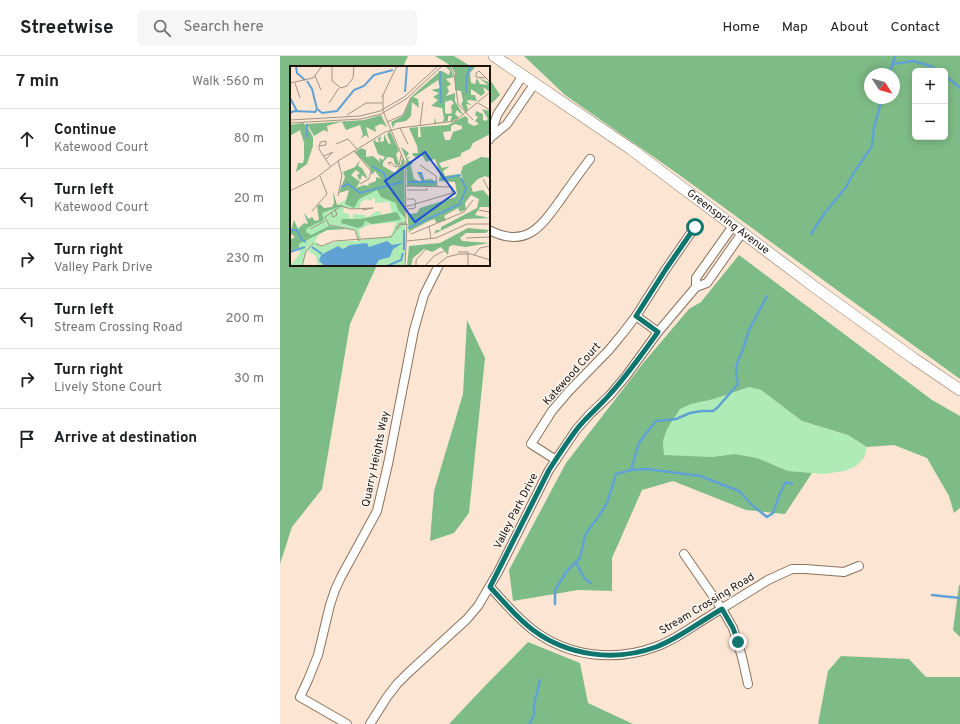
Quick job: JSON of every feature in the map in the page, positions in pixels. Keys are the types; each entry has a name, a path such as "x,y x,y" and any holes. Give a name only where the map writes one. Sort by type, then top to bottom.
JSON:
{"main road":[{"name":"Greenspring Avenue","path":"494,56 631,149 894,345 960,390"}],"street":[{"path":"490,139 497,115 523,75"},
{"path":"490,139 508,124 534,83"},
{"path":"490,230 507,237 524,236 532,232 549,216 590,159"},
{"name":"Valley Park Drive","path":"696,287 696,278 733,226"},
{"name":"Katewood Court","path":"556,460 531,444 552,411 569,391 609,350 636,316 695,227"},
{"name":"Valley Park Drive","path":"370,724 397,684 467,619 478,606 490,587 549,470 576,430 622,381 658,332 696,287 707,283 742,233"},
{"name":"Quarry Heights Way","path":"347,724 300,697 318,655 335,590 377,511 388,464 414,330 424,295 438,266"},
{"path":"636,316 658,332"},
{"path":"684,554 722,609 733,628 738,642 748,684"},
{"name":"Stream Crossing Road","path":"490,587 520,619 544,638 569,649 597,655 615,656 656,647 673,639 768,580 792,569 844,572 859,566"}],"green space":[{"path":"280,56 408,56 403,66 290,66 290,266 377,266 350,324 322,489 292,527 280,564"},
{"path":"435,56 454,56 470,66 451,66"},
{"path":"524,56 960,56 960,379 823,280 678,174 565,95"},
{"path":"490,80 500,95 492,103 490,102"},
{"path":"739,255 932,400 960,416 960,508 954,513 949,496 927,458 894,445 867,447 848,435 802,421 761,390 749,387 714,399 691,404 680,409 667,429 663,441 664,455 712,457 735,454 757,458 788,471 812,473 785,514 746,510 673,481 642,490 612,558 612,591 578,590 513,601 509,570 566,463 644,362 689,309 701,302"},
{"path":"467,320 485,358 469,513 454,533 430,541 434,491 463,394"},
{"path":"749,387 761,390 802,421 848,435 867,447 864,458 856,466 845,471 823,474 788,471 757,458 735,454 712,457 664,456 663,441 667,429 680,409 691,404 714,399"},
{"path":"960,585 960,637 953,630"},
{"path":"528,642 580,663 588,703 633,724 449,724"},
{"path":"841,656 909,659 926,677 960,677 960,724 818,724 828,671"}],"waterway":[{"path":"891,68 895,56"},
{"path":"893,64 913,61 934,68"},
{"path":"948,78 960,88"},
{"path":"811,234 824,214 846,187 872,146 874,128 880,104"},
{"path":"555,604 555,590 566,572 580,558 585,536 607,503 616,474 631,470 639,443 656,421 676,419 690,413 713,411 738,384 736,375 737,363 749,330 767,296"},
{"path":"631,470 647,469 700,476 739,491 753,506 767,517 773,513 780,493 786,482 792,484"},
{"path":"576,563 584,577 591,583"},
{"path":"932,595 960,598"},
{"path":"529,724 534,715 534,705 540,680"}],"route":[{"path":"695,227 636,316 658,332 626,376 576,430 549,470 490,587 520,619 544,638 569,649 584,653 615,656 656,647 673,639 722,609 733,628 738,642"}]}
